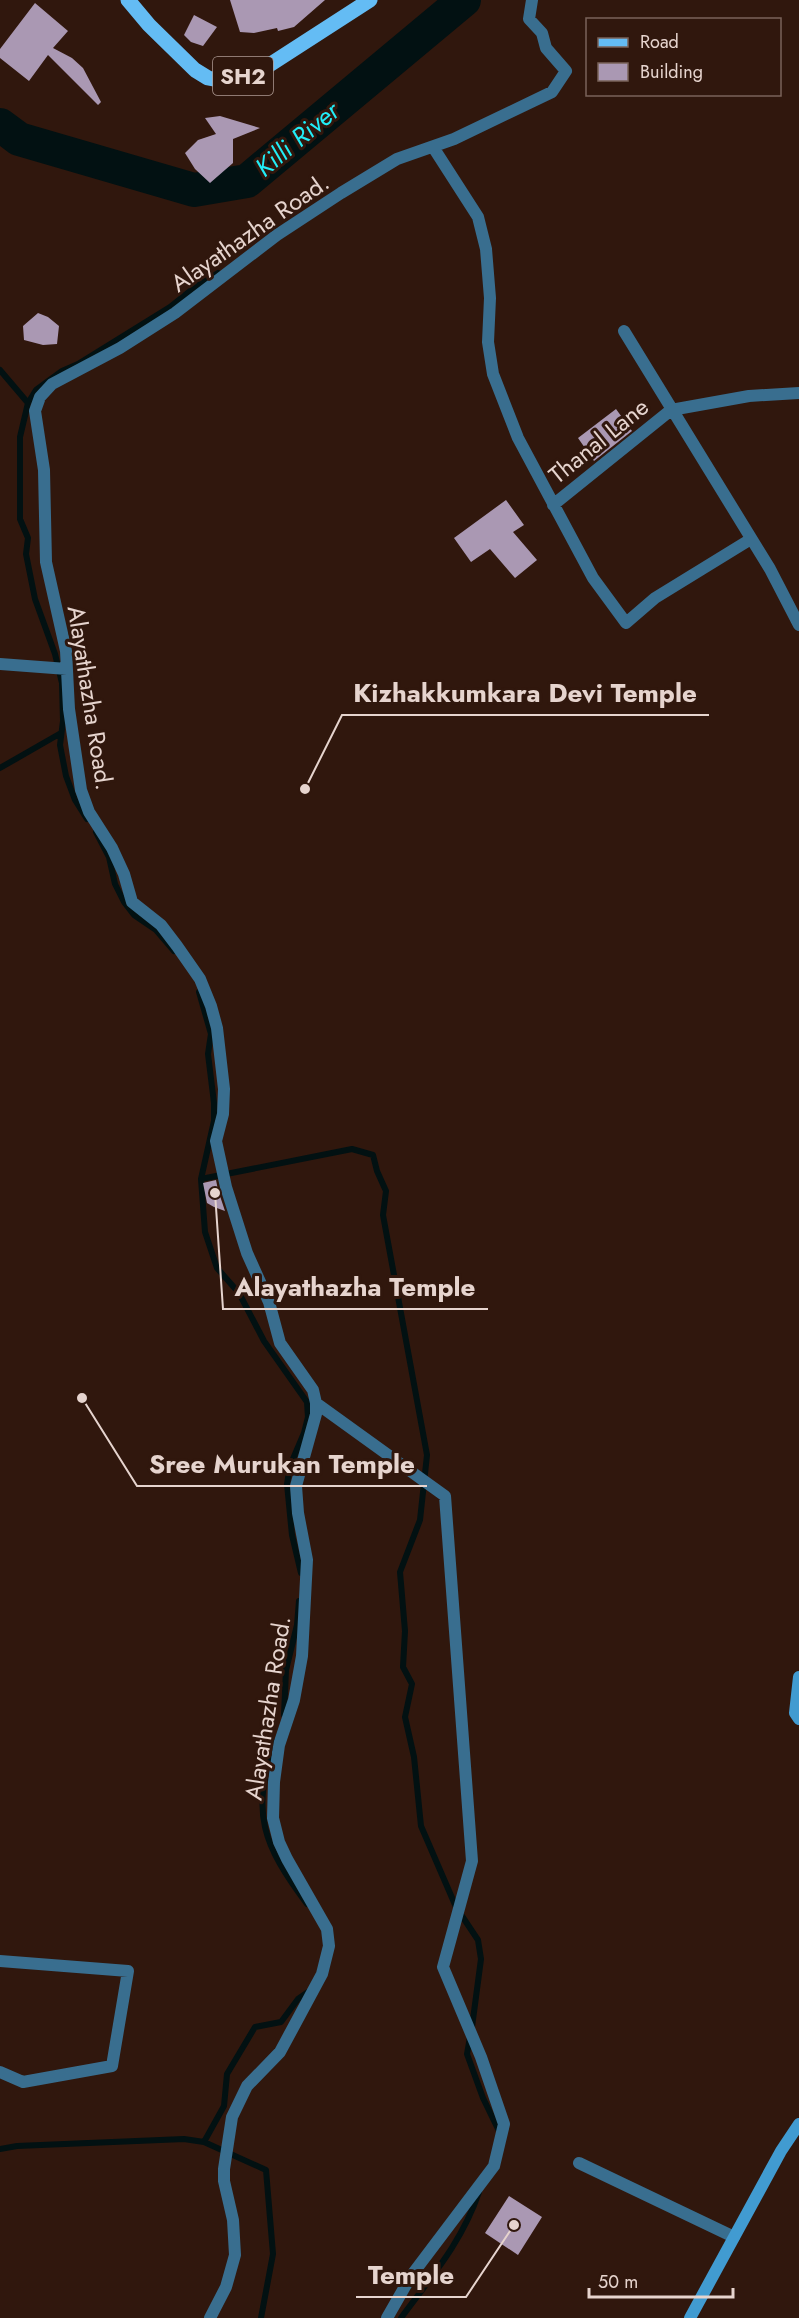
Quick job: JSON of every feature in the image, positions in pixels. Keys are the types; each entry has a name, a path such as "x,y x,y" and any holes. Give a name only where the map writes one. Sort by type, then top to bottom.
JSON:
{"main road":[{"name":"SH2","path":"128,0 149,25 195,70 208,78 224,81 260,71 354,5 370,0"},
{"path":"799,1677 795,1713 799,1719"},
{"path":"690,2318 781,2151 799,2124"}],"street":[{"name":"Alayathazha Road.","path":"210,2318 226,2287 235,2255 233,2220 224,2181 232,2117 247,2086 280,2052 322,1974 329,1946 327,1929 279,1842 273,1818 274,1782 279,1744 294,1700 302,1656 306,1560 296,1486 316,1414 316,1403 307,1380 280,1342 269,1302 247,1253 224,1175 216,1141 223,1114 224,1089 217,1028 211,1006 200,979 177,946 161,925 132,902 124,874 112,848 89,812 81,790 69,709 66,651 46,562 44,470 35,411 40,397 52,384 120,348 175,313 277,235 341,193 397,159 433,147 552,92 566,70 546,48 542,33 530,19 532,0"},
{"path":"433,147 478,217 486,249 490,298 488,342 493,374 518,438 593,578 626,623 637,611 665,592 751,539"},
{"path":"624,331 770,569 799,625"},
{"path":"671,410 749,396 799,393"},
{"name":"Thanal Lane","path":"553,505 671,410"},
{"path":"0,664 67,669"},
{"path":"316,1403 445,1496 472,1861 443,1967 481,2057 504,2124 494,2166 411,2276 387,2318"},
{"path":"0,1961 128,1971 112,2066 22,2082 0,2072"},
{"path":"579,2163 734,2237"}],"building":[{"path":"230,0 325,0 294,27 254,33 240,32"},
{"path":"35,3 68,31 53,48 72,58 83,68 101,102 98,105 48,55 29,81 0,58 0,49"},
{"path":"194,15 217,27 203,46 191,42 184,35"},
{"path":"220,116 260,128 233,139 233,163 210,183 195,169 185,153 198,140 216,134 205,118"},
{"path":"38,313 48,317 59,326 57,344 43,345 24,340 23,326"},
{"path":"616,409 632,431 594,461 578,438"},
{"path":"506,500 524,525 513,532 537,560 515,578 490,549 471,562 454,538"},
{"path":"216,1180 225,1211 207,1203 203,1183"},
{"path":"509,2196 542,2217 518,2255 485,2233"}],"waterway":[{"name":"Killi River","path":"0,125 19,139 194,190 247,181 464,0"},
{"path":"87,819 75,800 66,776 60,745 63,721 62,683 55,654 35,599 26,554 28,538 20,519 20,437 28,403 36,390 62,371 78,364 170,307 195,287 218,273"},
{"path":"0,370 28,403"},
{"path":"0,768 61,733"},
{"path":"96,832 109,857 115,884 124,902 134,915 156,930 174,951"},
{"path":"199,992 211,1034 208,1054 214,1103 214,1121 201,1179 205,1232 217,1268 239,1293 264,1341 307,1402 308,1417 290,1466 287,1484 292,1535 301,1573"},
{"path":"201,1179 352,1149 373,1155 386,1191 383,1215 427,1455 420,1520 400,1572 405,1631 403,1667 412,1684 405,1717 414,1757 421,1826 456,1907 478,1940 481,1959 472,2027"},
{"path":"284,1715 286,1670 297,1625 299,1601"},
{"path":"275,1742 263,1789 265,1828 280,1864 307,1904"},
{"path":"204,2142 224,2106 227,2074 255,2027 281,2022 298,1999 308,1992"},
{"path":"470,2037 467,2054 499,2134"},
{"path":"0,2149 17,2146 184,2139 204,2142 266,2170 273,2254 261,2318"},
{"path":"401,2318 455,2243 479,2192"}],"place":[{"name":"Kizhakkumkara Devi Temple","path":"305,789"},
{"name":"Alayathazha Temple","path":"215,1193"},
{"name":"Sree Murukan Temple","path":"82,1398"},
{"name":"Temple","path":"514,2225"}]}
